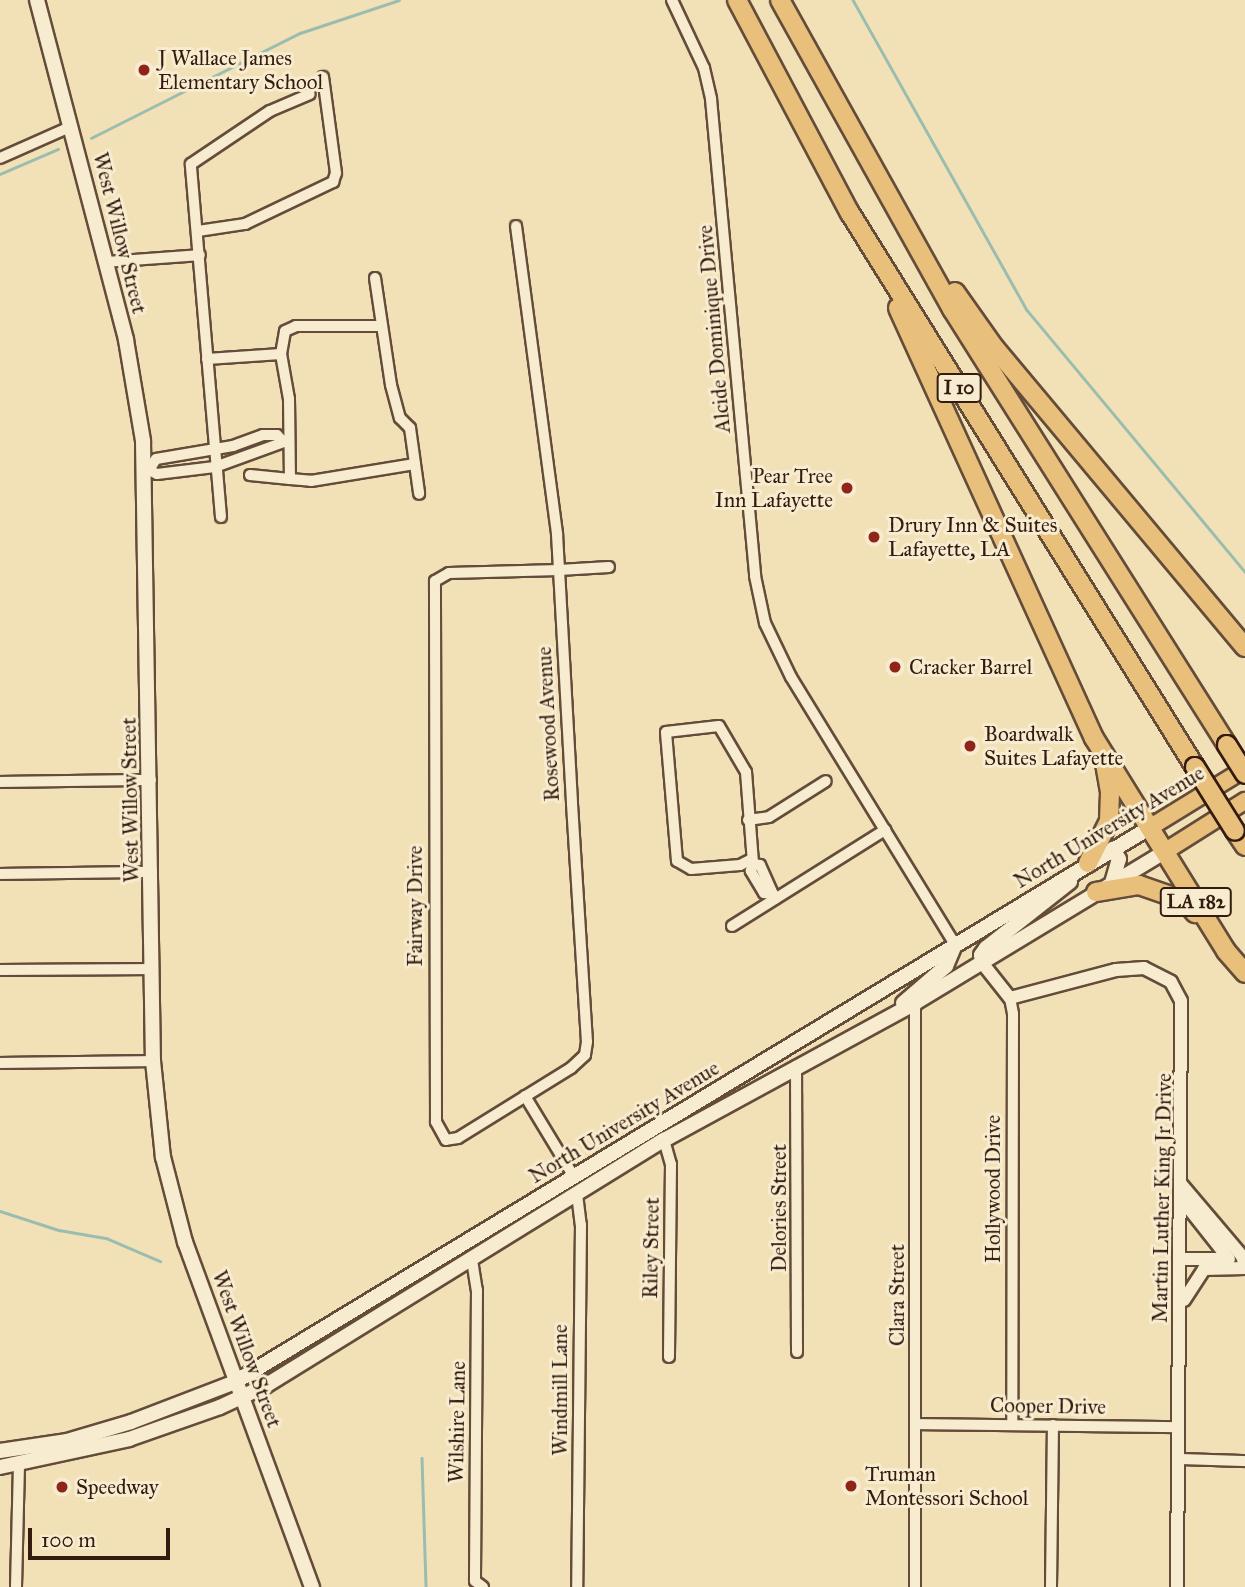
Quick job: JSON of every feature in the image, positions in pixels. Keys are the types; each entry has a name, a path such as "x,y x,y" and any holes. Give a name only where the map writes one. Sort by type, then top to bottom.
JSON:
{"highway":[{"name":"I 10","path":"737,0 850,212 1240,838"},
{"name":"I 10","path":"780,0 952,309 1245,771"},
{"path":"876,174 994,347 1245,647"},
{"path":"850,212 935,385 1109,775 1109,821 1082,867"},
{"path":"1094,738 1149,828"},
{"name":"LA 182","path":"1149,828 1226,951 1245,973"},
{"path":"1104,887 1139,885 1185,901 1226,951"}],"main road":[{"name":"West Willow Street","path":"37,0 133,375 148,468 153,1061 163,1157 174,1205 235,1382 312,1587"},
{"name":"North University Avenue","path":"0,1451 68,1441 131,1422 235,1382 869,999 1082,867 1245,771"},
{"name":"North University Avenue","path":"0,1467 129,1439 242,1398 472,1260 664,1140 983,964 1245,801"},
{"path":"1104,887 1119,859 1112,849"},
{"path":"983,964 983,951 1067,886 1082,867"},
{"path":"896,1012 946,966 955,945"},
{"path":"849,1036 847,1025 869,999"},
{"path":"791,1045 796,1066"},
{"path":"467,1243 472,1260"}],"street":[{"name":"Alcide Dominique Drive","path":"672,0 704,68 711,99 755,576 763,614 791,677 955,945"},
{"path":"198,231 245,224 333,183 336,173 323,77"},
{"path":"221,517 213,448 191,164 270,111 310,94"},
{"path":"0,158 71,127"},
{"name":"Rosewood Avenue","path":"516,226 554,496 587,1042 579,1063 526,1097"},
{"path":"105,262 200,255"},
{"path":"375,278 379,326 391,386 400,418 410,428 419,494"},
{"path":"290,480 286,442 289,399 281,354 285,331 296,326 379,326"},
{"path":"206,359 281,354"},
{"path":"263,435 278,435 286,442 215,467 157,474 148,468 156,458 213,448 263,435"},
{"path":"184,452 196,460 194,470"},
{"path":"250,475 311,481 415,464"},
{"path":"559,570 609,567"},
{"name":"Fairway Drive","path":"526,1097 458,1138 446,1140 440,1136 436,1108 433,589 438,577 449,573 559,570"},
{"path":"751,862 691,869 677,861 666,732 719,726 746,772 751,862 774,897"},
{"path":"0,782 151,780"},
{"path":"748,820 769,817 826,780"},
{"path":"732,926 774,897 885,830"},
{"path":"0,874 152,872"},
{"path":"983,964 1010,998"},
{"name":"Martin Luther King Jr Drive","path":"1010,998 1126,968 1156,971 1171,982 1183,1019 1177,1587"},
{"path":"0,970 153,969"},
{"name":"Hollywood Drive","path":"1010,998 1013,1014 1012,1425"},
{"name":"Clara Street","path":"915,1003 915,1587"},
{"path":"0,1063 153,1061"},
{"name":"Delories Street","path":"796,1066 797,1352"},
{"path":"526,1097 574,1177"},
{"name":"Riley Street","path":"664,1140 671,1164 669,1357"},
{"path":"1180,1183 1242,1256 1245,1267"},
{"name":"Windmill Lane","path":"577,1194 581,1225 577,1587"},
{"path":"1180,1197 1229,1259 1245,1267"},
{"path":"1181,1259 1229,1259"},
{"name":"Wilshire Lane","path":"472,1260 477,1290 480,1586"},
{"path":"1180,1310 1189,1287 1204,1269 1245,1267"},
{"name":"Cooper Drive","path":"916,1424 1178,1427"},
{"path":"1051,1587 1052,1425"},
{"path":"1178,1460 1245,1461"},
{"path":"16,1587 19,1464"}],"waterway":[{"path":"91,138 300,33 399,0"},
{"path":"853,0 1027,310 1245,572"},
{"path":"0,174 58,149"},
{"path":"0,1211 59,1230 106,1238 160,1261"},
{"path":"422,1458 426,1587"}],"place":[{"name":"J Wallace James Elementary School","path":"144,70"},
{"name":"Pear Tree Inn Lafayette","path":"847,488"},
{"name":"Drury Inn & Suites Lafayette, LA","path":"874,537"},
{"name":"Cracker Barrel","path":"895,667"},
{"name":"Boardwalk Suites Lafayette","path":"970,746"},
{"name":"Truman Montessori School","path":"851,1486"},
{"name":"Speedway","path":"62,1487"}]}
